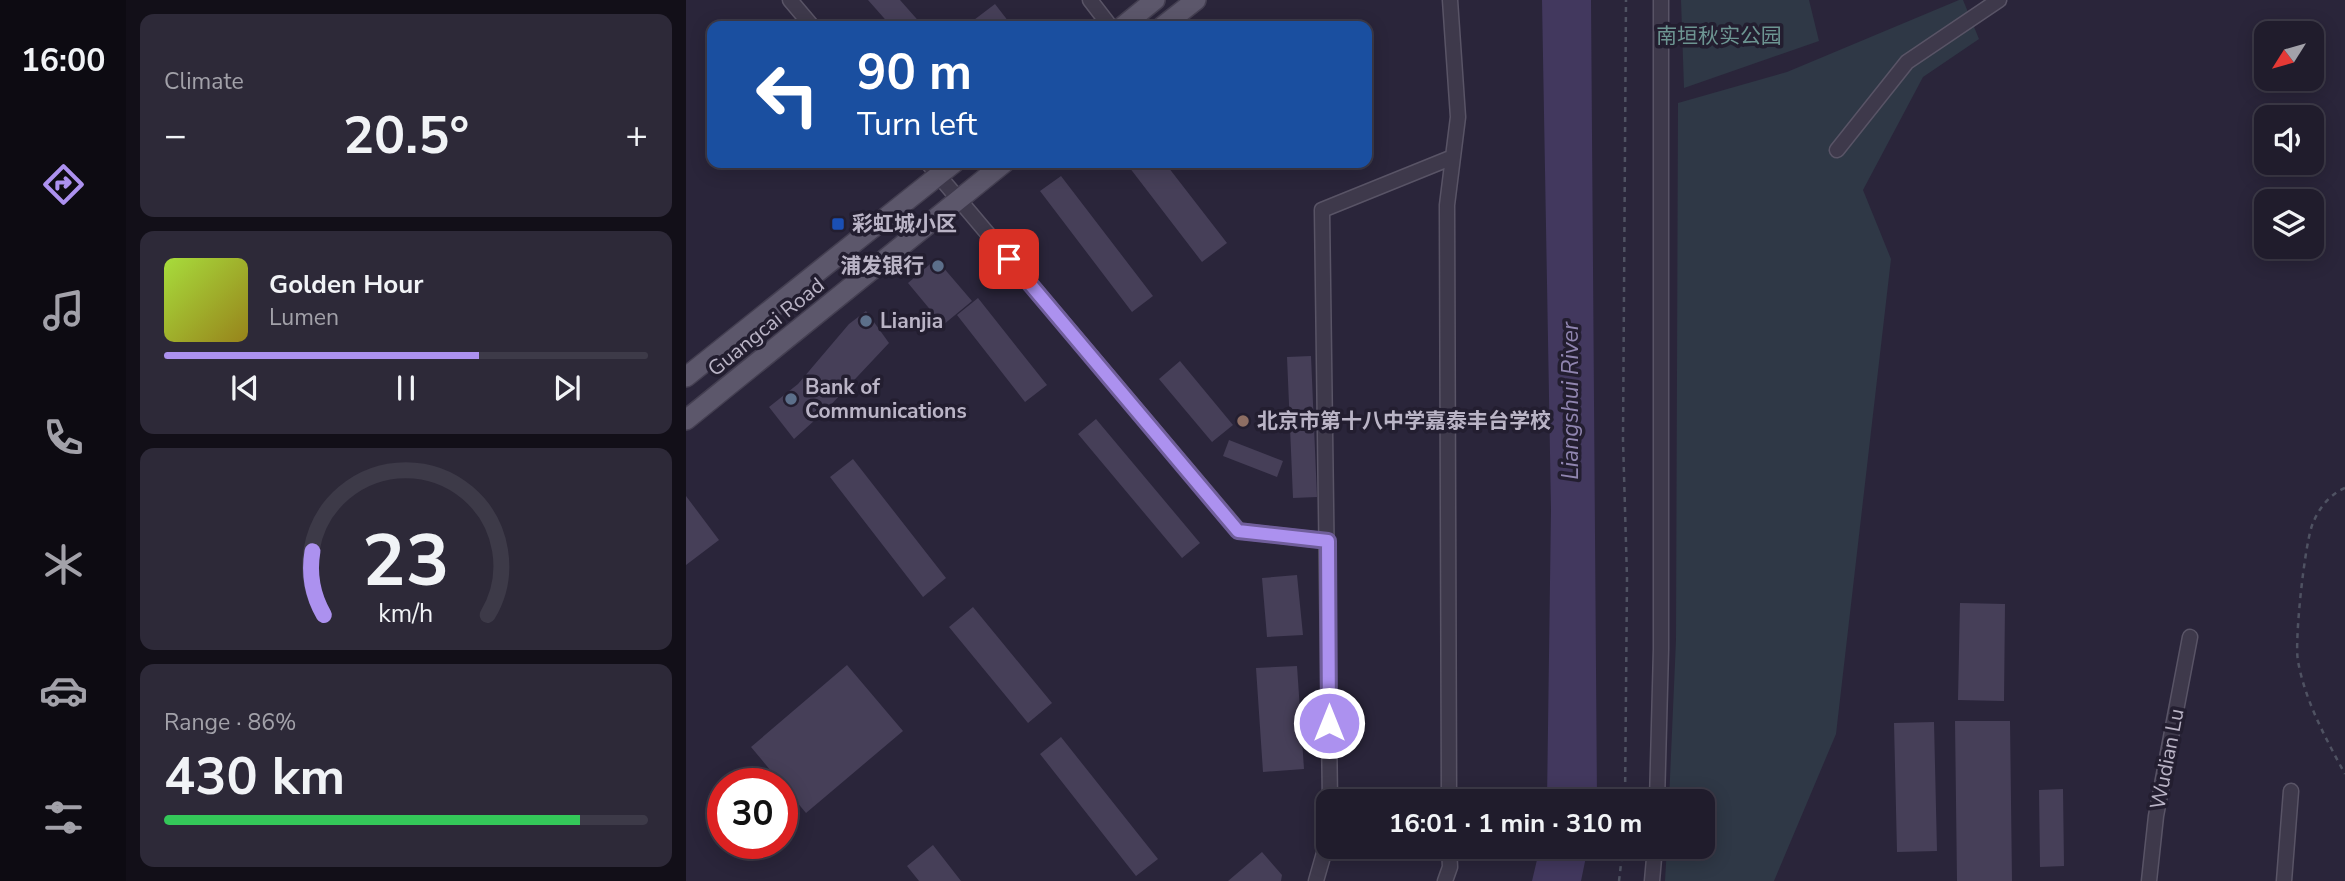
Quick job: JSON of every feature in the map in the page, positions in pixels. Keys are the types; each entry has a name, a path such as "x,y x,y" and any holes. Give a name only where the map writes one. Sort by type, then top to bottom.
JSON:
{"main road":[{"path":"1129,21 1155,0"},
{"path":"1169,21 1196,0"},
{"name":"Guangcai Road","path":"686,420 998,168"},
{"name":"Guangcai Road","path":"686,377 933,169"}],"street":[{"path":"790,0 809,21"},
{"path":"1090,0 1106,21"},
{"path":"1449,789 1447,205 1458,117 1450,0"},
{"path":"1657,789 1661,649 1661,0"},
{"path":"1837,150 1907,62 1999,0"},
{"path":"1330,789 1322,210 1453,157"},
{"path":"933,169 1238,531 1328,541"},
{"name":"Wudian Lu","path":"2148,881 2156,816 2190,637"},
{"path":"2284,881 2291,791"},
{"path":"1316,881 1322,859"},
{"path":"1445,881 1450,859"},
{"path":"1652,881 1653,859"}],"path":[{"path":"1625,789 1627,578 1623,440 1626,0"},
{"path":"2345,488 2326,500 2312,524 2304,564 2297,659 2317,722 2345,775"},
{"path":"1619,881 1622,859"}],"green space":[{"name":"南垣秋实公园","path":"1681,0 1809,0 1819,41 1684,88"},
{"path":"1959,0 1963,0 1979,39 1923,77 1863,190 1891,259 1836,734 1774,881 1665,881 1666,859 1715,859 1715,789 1670,789 1676,640 1678,103 1787,72"}],"water":[{"name":"Liangshui River","path":"1542,0 1591,0 1597,789 1547,789 1551,509"},
{"path":"1537,859 1586,859 1581,881 1532,881"}],"building":[{"path":"868,0 900,0 919,21 887,21"},
{"path":"995,4 1008,21 973,21"},
{"path":"1130,168 1169,168 1227,243 1202,262"},
{"path":"1061,176 1153,296 1132,312 1040,191"},
{"path":"936,259 972,301 943,325 908,283"},
{"path":"978,298 1047,385 1025,402 957,315"},
{"path":"866,311 889,343 826,410 794,439 769,407 798,384 849,324"},
{"path":"1311,356 1317,497 1293,498 1287,357"},
{"path":"1180,361 1233,425 1212,442 1159,379"},
{"path":"1096,419 1200,543 1182,558 1078,434"},
{"path":"1229,440 1283,461 1277,477 1223,456"},
{"path":"853,459 946,578 923,597 830,477"},
{"path":"686,496 719,540 686,565"},
{"path":"1297,575 1303,635 1267,637 1262,578"},
{"path":"1960,603 2005,604 2004,701 1958,700"},
{"path":"973,607 1052,703 1028,723 949,627"},
{"path":"847,665 903,731 806,813 798,803 798,768 768,768 751,747"},
{"path":"1297,666 1304,769 1263,772 1256,668"},
{"path":"1955,721 2010,721 2012,881 1957,881"},
{"path":"1934,722 1937,851 1897,852 1894,723"},
{"path":"1061,737 1158,859 1136,876 1040,754"},
{"path":"2063,789 2064,866 2040,867 2039,790"},
{"path":"933,845 961,881 919,881 907,866"},
{"path":"1262,852 1282,875 1281,881 1228,881"}],"place":[{"name":"彩虹城小区","path":"838,224"},
{"name":"浦发银行","path":"938,266"},
{"name":"Lianjia","path":"866,321"},
{"name":"Bank of Communications","path":"791,399"},
{"name":"北京市第十八中学嘉泰丰台学校","path":"1243,421"}],"route":[{"path":"1009,259 1238,531 1328,541 1329,723"}]}
